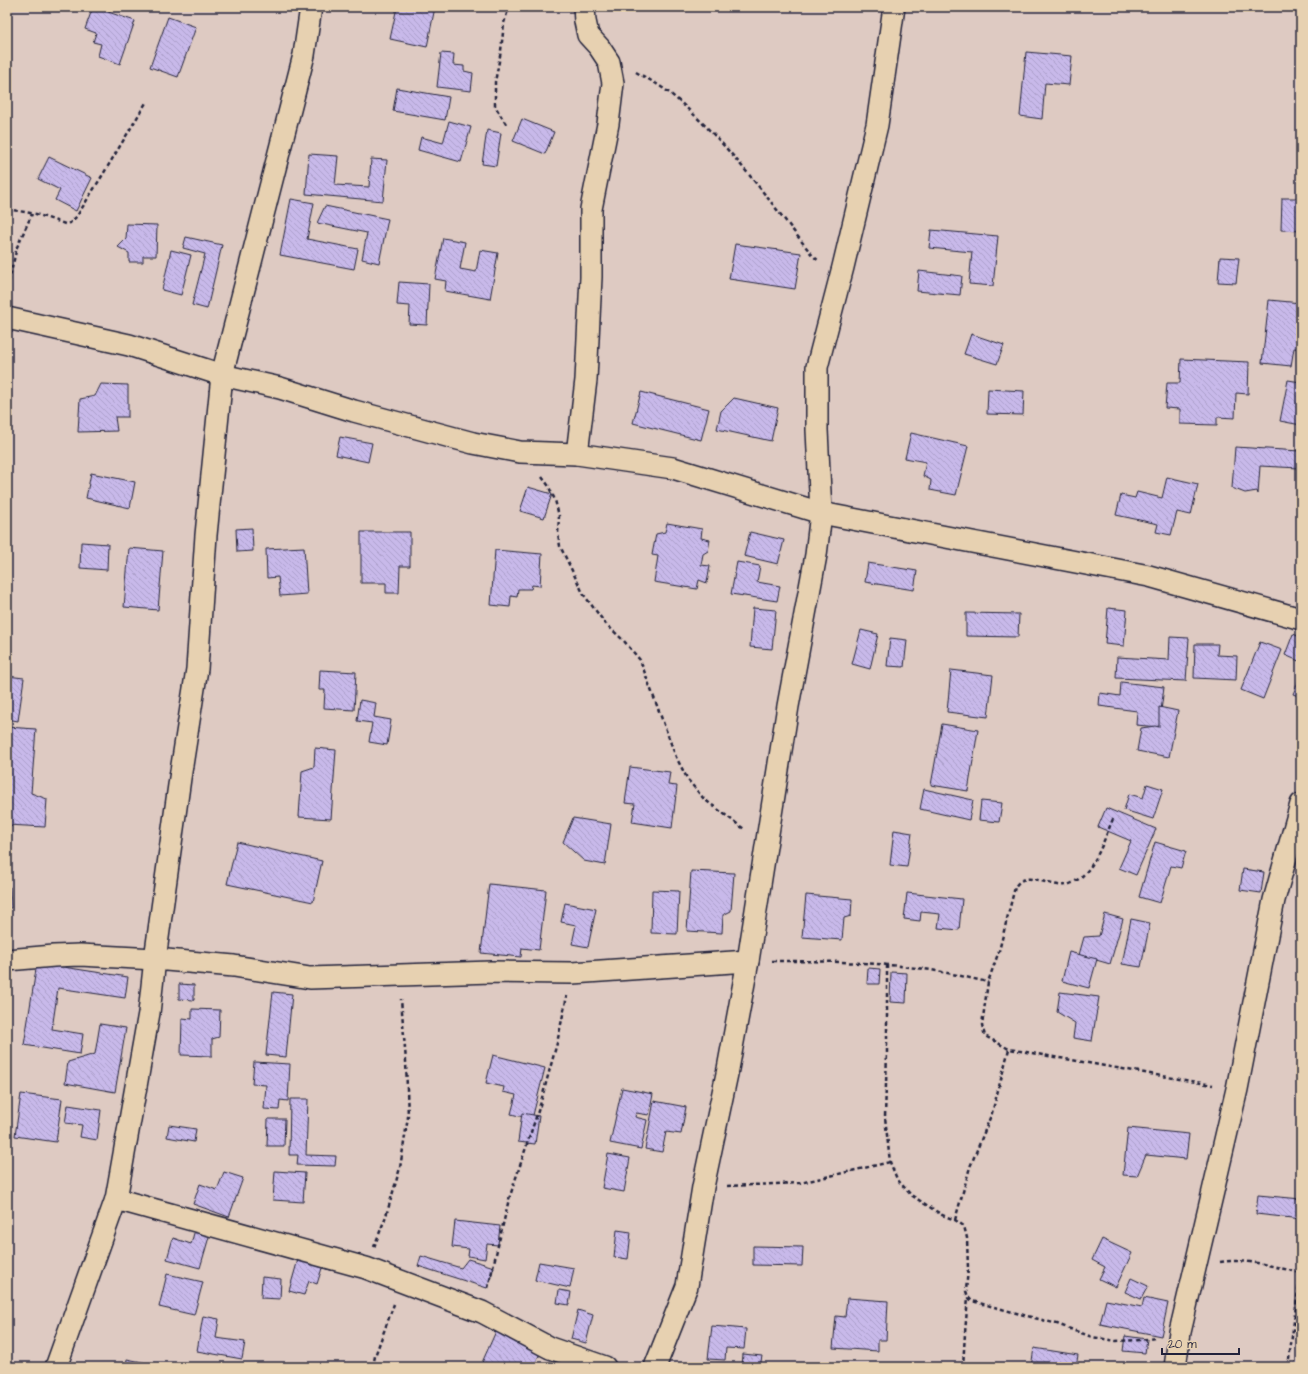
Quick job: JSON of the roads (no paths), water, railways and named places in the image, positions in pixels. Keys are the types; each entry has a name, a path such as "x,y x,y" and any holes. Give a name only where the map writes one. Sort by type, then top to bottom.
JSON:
{"street":[{"path":"56,1367 116,1199 149,1013 180,778 197,669 206,536 222,374 304,55 311,7"},
{"path":"577,454 586,380 591,277 591,209 608,124 613,82 609,62 600,47 588,35 584,7"},
{"path":"655,1367 687,1286 703,1187 728,1069 748,961 790,698 816,555 820,513 817,430 817,367 877,125 894,7"},
{"path":"7,318 129,345 222,374 280,388 354,411 474,443 520,452 577,454 673,468 820,513 1150,576 1301,619"},
{"path":"1175,1367 1180,1332 1237,1089 1274,900 1301,804"},
{"path":"7,960 54,956 155,959 234,966 310,978 491,972 572,973 748,961"},
{"path":"116,1199 366,1268 482,1312 550,1348 606,1367"}]}
